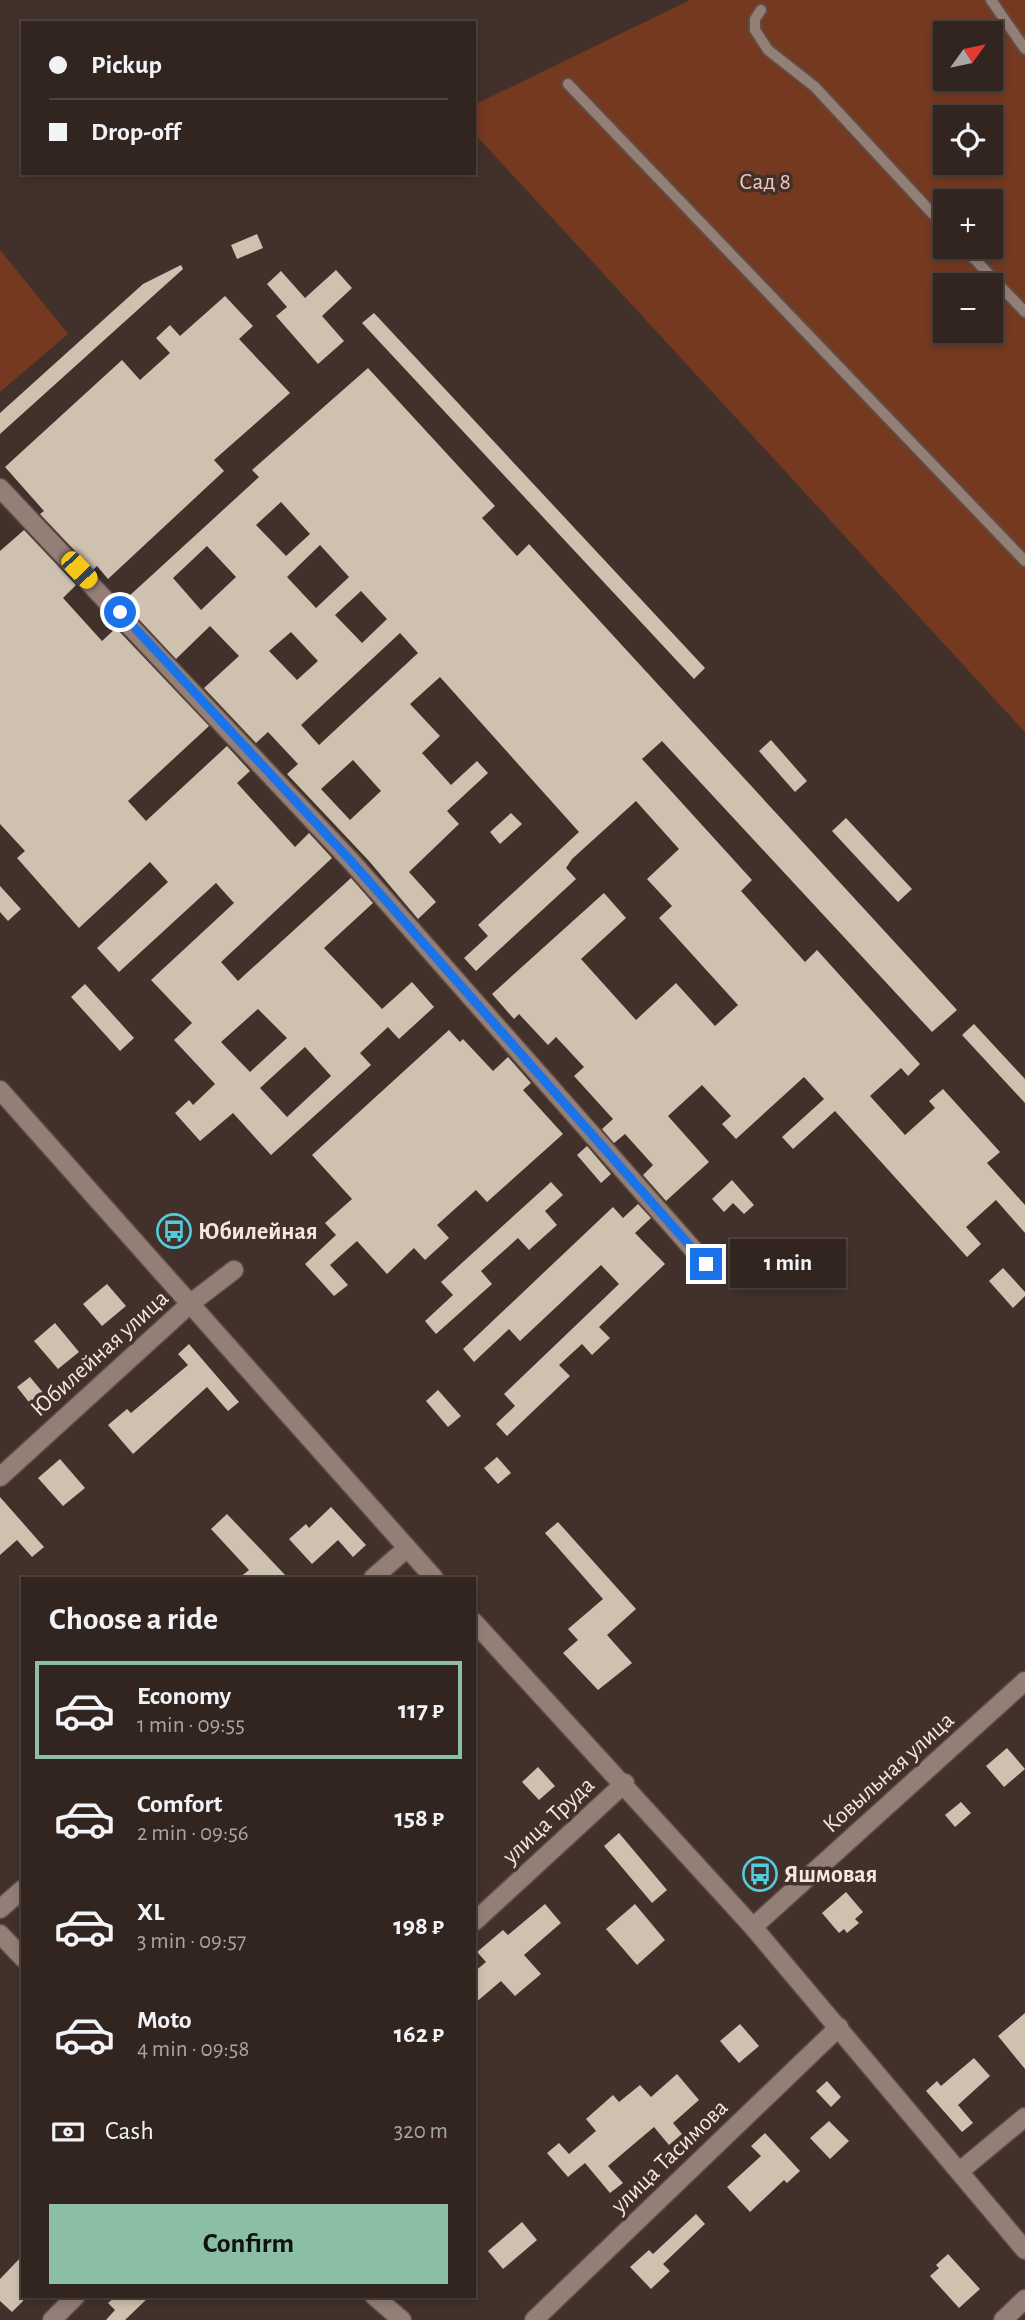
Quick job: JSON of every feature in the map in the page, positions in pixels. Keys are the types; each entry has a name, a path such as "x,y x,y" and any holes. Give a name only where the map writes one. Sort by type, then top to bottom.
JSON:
{"street":[{"path":"0,488 351,861 706,1264"},
{"path":"0,1090 433,1577"},
{"name":"Юбилейная улица","path":"0,1477 191,1303 234,1270"},
{"path":"374,1577 406,1549"},
{"path":"476,1624 625,1783 753,1927 1025,2250"},
{"name":"Ковыльная улица","path":"753,1927 1025,1681"},
{"name":"улица Труда","path":"476,1920 625,1783"},
{"path":"0,1909 21,1891"},
{"path":"0,1934 21,1956"},
{"name":"улица Тасимова","path":"534,2320 839,2027"},
{"path":"960,2171 1025,2118"},
{"path":"52,2320 74,2298"},
{"path":"376,2298 402,2320"},
{"path":"1003,2320 1025,2299"}],"lane":[{"path":"991,0 1025,49"},
{"path":"761,10 755,19 755,30 768,50 815,87 933,214"},
{"path":"568,83 1025,561"},
{"path":"974,259 1025,313"}],"green space":[{"name":"Сад 8","path":"690,0 1025,0 1025,732 476,135 476,104"},
{"path":"0,250 68,334 0,392"}],"building":[{"path":"257,234 263,248 237,259 231,245"},
{"path":"181,265 183,269 0,434 0,413 143,284"},
{"path":"336,270 352,288 322,316 344,341 318,364 276,316 287,307 267,284 281,271 305,298"},
{"path":"225,296 253,326 239,339 290,393 214,460 224,471 108,579 97,566 93,570 40,514 44,511 5,467 122,360 140,380 170,353 156,338 170,325 180,336"},
{"path":"374,313 705,668 694,679 362,323"},
{"path":"368,368 495,506 482,518 517,556 529,544 957,1010 932,1032 662,741 642,759 752,880 741,891 805,962 817,950 920,1064 908,1076 901,1068 870,1096 905,1135 935,1108 929,1101 943,1089 1000,1152 987,1163 1025,1205 1025,1233 996,1200 966,1227 981,1244 967,1257 835,1111 793,1149 782,1137 824,1099 804,1077 736,1139 722,1124 731,1116 702,1085 668,1116 709,1162 666,1201 643,1175 653,1165 625,1134 614,1143 602,1129 613,1119 574,1076 584,1067 556,1037 548,1045 519,1014 514,1019 492,994 604,893 626,918 581,959 636,1020 676,983 715,1026 738,1005 659,918 672,906 647,879 679,849 636,801 572,859 566,868 576,879 476,971 464,958 488,936 478,925 579,832 440,677 410,704 440,736 422,753 451,785 477,761 488,773 447,811 459,824 409,872 436,902 418,919 369,861 287,774 298,764 268,732 256,743 204,688 239,656 210,626 176,659 133,613 137,609 127,598 259,477 252,470","holes":["281,502 310,534 286,556 256,525","320,545 349,577 316,608 287,577","207,546 236,577 201,610 173,578","361,591 387,619 362,643 335,615","291,632 318,661 297,680 269,651","400,633 418,653 319,745 301,725","353,760 381,791 350,820 321,789"]},
{"path":"24,530 76,585 63,598 102,641 116,628 209,726 128,801 146,821 227,746 250,771 237,783 295,847 309,833 332,858 221,962 238,981 351,878 373,903 324,948 382,1009 412,982 434,1007 399,1039 388,1027 360,1053 371,1065 271,1155 233,1113 200,1141 175,1113 189,1100 193,1105 215,1084 174,1040 192,1023 151,980 234,903 216,883 119,972 97,948 168,882 150,862 79,928 17,858 25,851 0,824 0,551","holes":["258,1009 287,1038 250,1072 221,1042","305,1047 331,1076 287,1117 260,1088"]},
{"path":"771,740 807,781 795,792 759,751"},
{"path":"511,813 522,824 500,844 490,832"},
{"path":"846,818 912,889 898,902 832,831"},
{"path":"0,886 21,909 8,921 0,912"},
{"path":"85,984 134,1038 120,1051 71,997"},
{"path":"974,1024 1025,1079 1025,1103 962,1035"},
{"path":"449,1030 460,1042 463,1039 493,1071 508,1057 531,1083 523,1090 563,1134 487,1202 476,1190 437,1225 449,1238 425,1260 414,1248 387,1274 357,1241 330,1265 348,1285 334,1296 305,1264 336,1235 325,1223 352,1199 312,1155"},
{"path":"587,1146 611,1174 601,1183 577,1155"},
{"path":"732,1180 754,1205 744,1214 733,1203 724,1212 712,1199"},
{"path":"551,1182 563,1195 545,1211 557,1225 529,1250 518,1238 481,1271 492,1284 436,1334 425,1321 453,1295 441,1282"},
{"path":"638,1204 651,1218 635,1233 665,1264 599,1327 610,1338 592,1355 582,1344 559,1365 570,1376 507,1436 496,1424 515,1406 504,1394 619,1284 601,1265 520,1341 509,1329 474,1362 463,1349 613,1207 623,1218"},
{"path":"1003,1268 1025,1292 1025,1296 1013,1308 989,1281"},
{"path":"107,1284 126,1306 102,1326 83,1304"},
{"path":"55,1323 79,1352 58,1369 34,1341"},
{"path":"189,1344 239,1402 228,1411 207,1387 133,1454 108,1425 127,1409 131,1413 188,1365 178,1354"},
{"path":"30,1377 45,1395 32,1406 17,1387"},
{"path":"438,1390 461,1416 448,1427 426,1401"},
{"path":"497,1457 511,1473 498,1484 484,1468"},
{"path":"60,1459 85,1488 63,1506 38,1478"},
{"path":"0,1497 44,1547 32,1557 17,1540 0,1555"},
{"path":"331,1507 366,1545 353,1557 338,1540 312,1564 289,1539 306,1524 309,1528"},
{"path":"227,1514 287,1577 240,1577 249,1570 211,1529"},
{"path":"558,1522 636,1609 607,1635 632,1663 598,1690 563,1653 578,1640 568,1629 603,1599 545,1533"},
{"path":"1007,1748 1025,1769 1004,1787 986,1766"},
{"path":"538,1767 555,1786 539,1800 522,1782"},
{"path":"961,1802 971,1813 955,1827 945,1815"},
{"path":"619,1833 667,1890 652,1903 604,1846"},
{"path":"846,1892 863,1912 855,1919 859,1923 847,1933 844,1929 839,1933 822,1913"},
{"path":"545,1904 561,1923 524,1955 541,1974 515,1996 501,1981 476,2002 476,1970 486,1962 477,1952 503,1930 508,1935"},
{"path":"635,1904 665,1940 637,1965 606,1929"},
{"path":"1025,2013 1025,2069 998,2036"},
{"path":"740,2024 759,2046 739,2063 720,2041"},
{"path":"974,2058 990,2076 958,2105 973,2123 962,2132 926,2091 937,2081 941,2086"},
{"path":"677,2074 699,2100 673,2123 682,2134 669,2145 654,2127 608,2166 623,2183 610,2193 585,2163 568,2177 547,2153 559,2143 569,2154 596,2131 586,2119 613,2095 619,2102 640,2085 651,2097"},
{"path":"827,2081 841,2097 831,2107 816,2091"},
{"path":"829,2121 849,2141 830,2159 810,2138"},
{"path":"765,2133 800,2171 787,2183 784,2180 750,2212 727,2187 761,2156 751,2146"},
{"path":"696,2214 705,2224 663,2264 670,2271 651,2289 630,2267 649,2250 653,2254"},
{"path":"522,2222 537,2240 503,2269 488,2251"},
{"path":"948,2254 980,2289 959,2308 930,2276 939,2268 936,2265"},
{"path":"21,2257 23,2301 12,2312 0,2301 0,2279"},
{"path":"114,2298 148,2298 125,2320 106,2320 115,2310 108,2303"}],"place":[{"name":"Юбилейная","path":"174,1231"},
{"name":"Яшмовая","path":"760,1874"}],"route":[{"path":"120,612 351,861 706,1264"}]}
